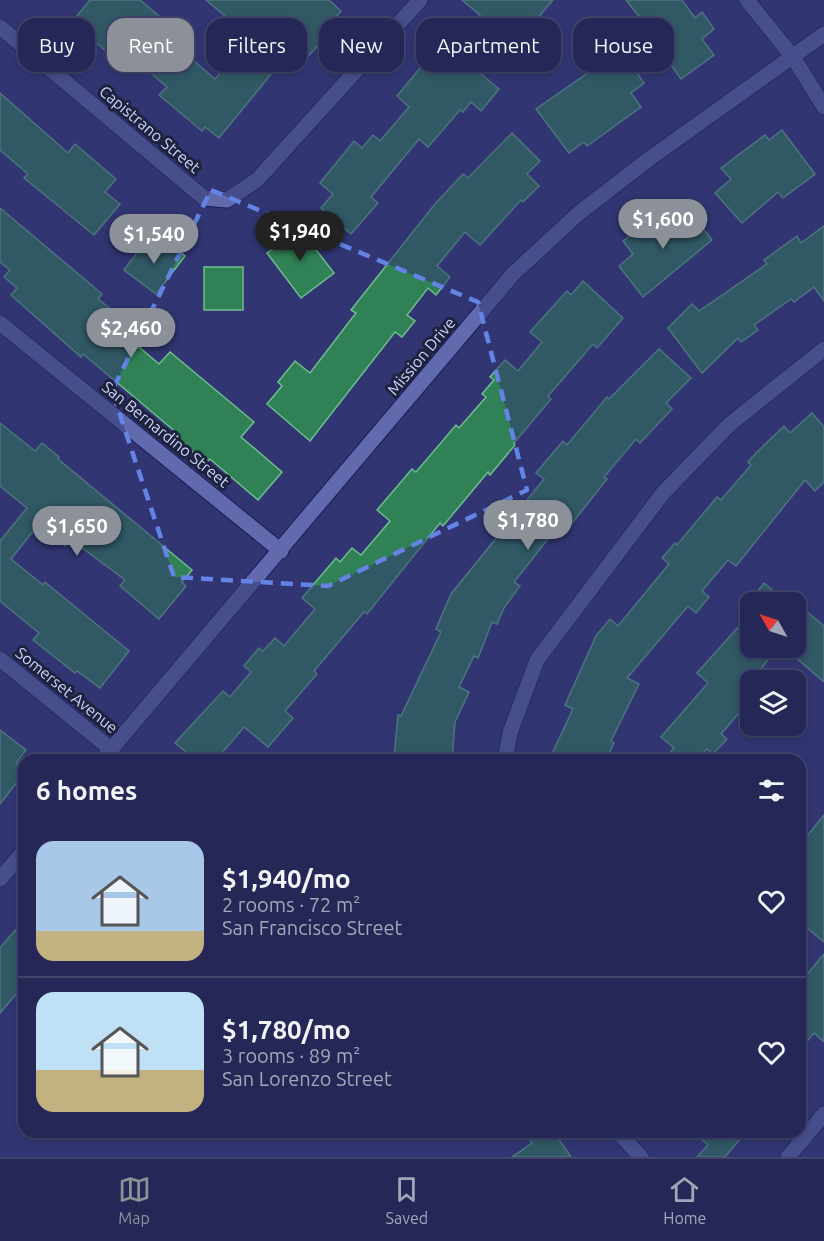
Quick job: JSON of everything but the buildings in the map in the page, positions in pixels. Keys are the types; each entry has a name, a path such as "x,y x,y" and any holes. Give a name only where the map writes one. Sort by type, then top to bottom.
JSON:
{"street":[{"path":"398,0 415,5"},
{"path":"747,0 793,57 824,107"},
{"name":"Capistrano Street","path":"0,27 204,198 227,200 257,180 415,5"},
{"name":"Mission Drive","path":"108,754 513,274 579,213 649,159 824,34"},
{"name":"San Bernardino Street","path":"0,323 281,551"},
{"path":"506,754 510,733 537,660 663,493 730,424 824,350"},
{"name":"Somerset Avenue","path":"0,659 106,754"},
{"path":"0,879 18,858"},
{"path":"806,1136 824,1114"},
{"path":"624,1138 641,1157"},
{"path":"788,1157 804,1138"}],"highlighted area":[{"path":"211,190 478,302 527,490 328,586 174,577 112,391"}]}
